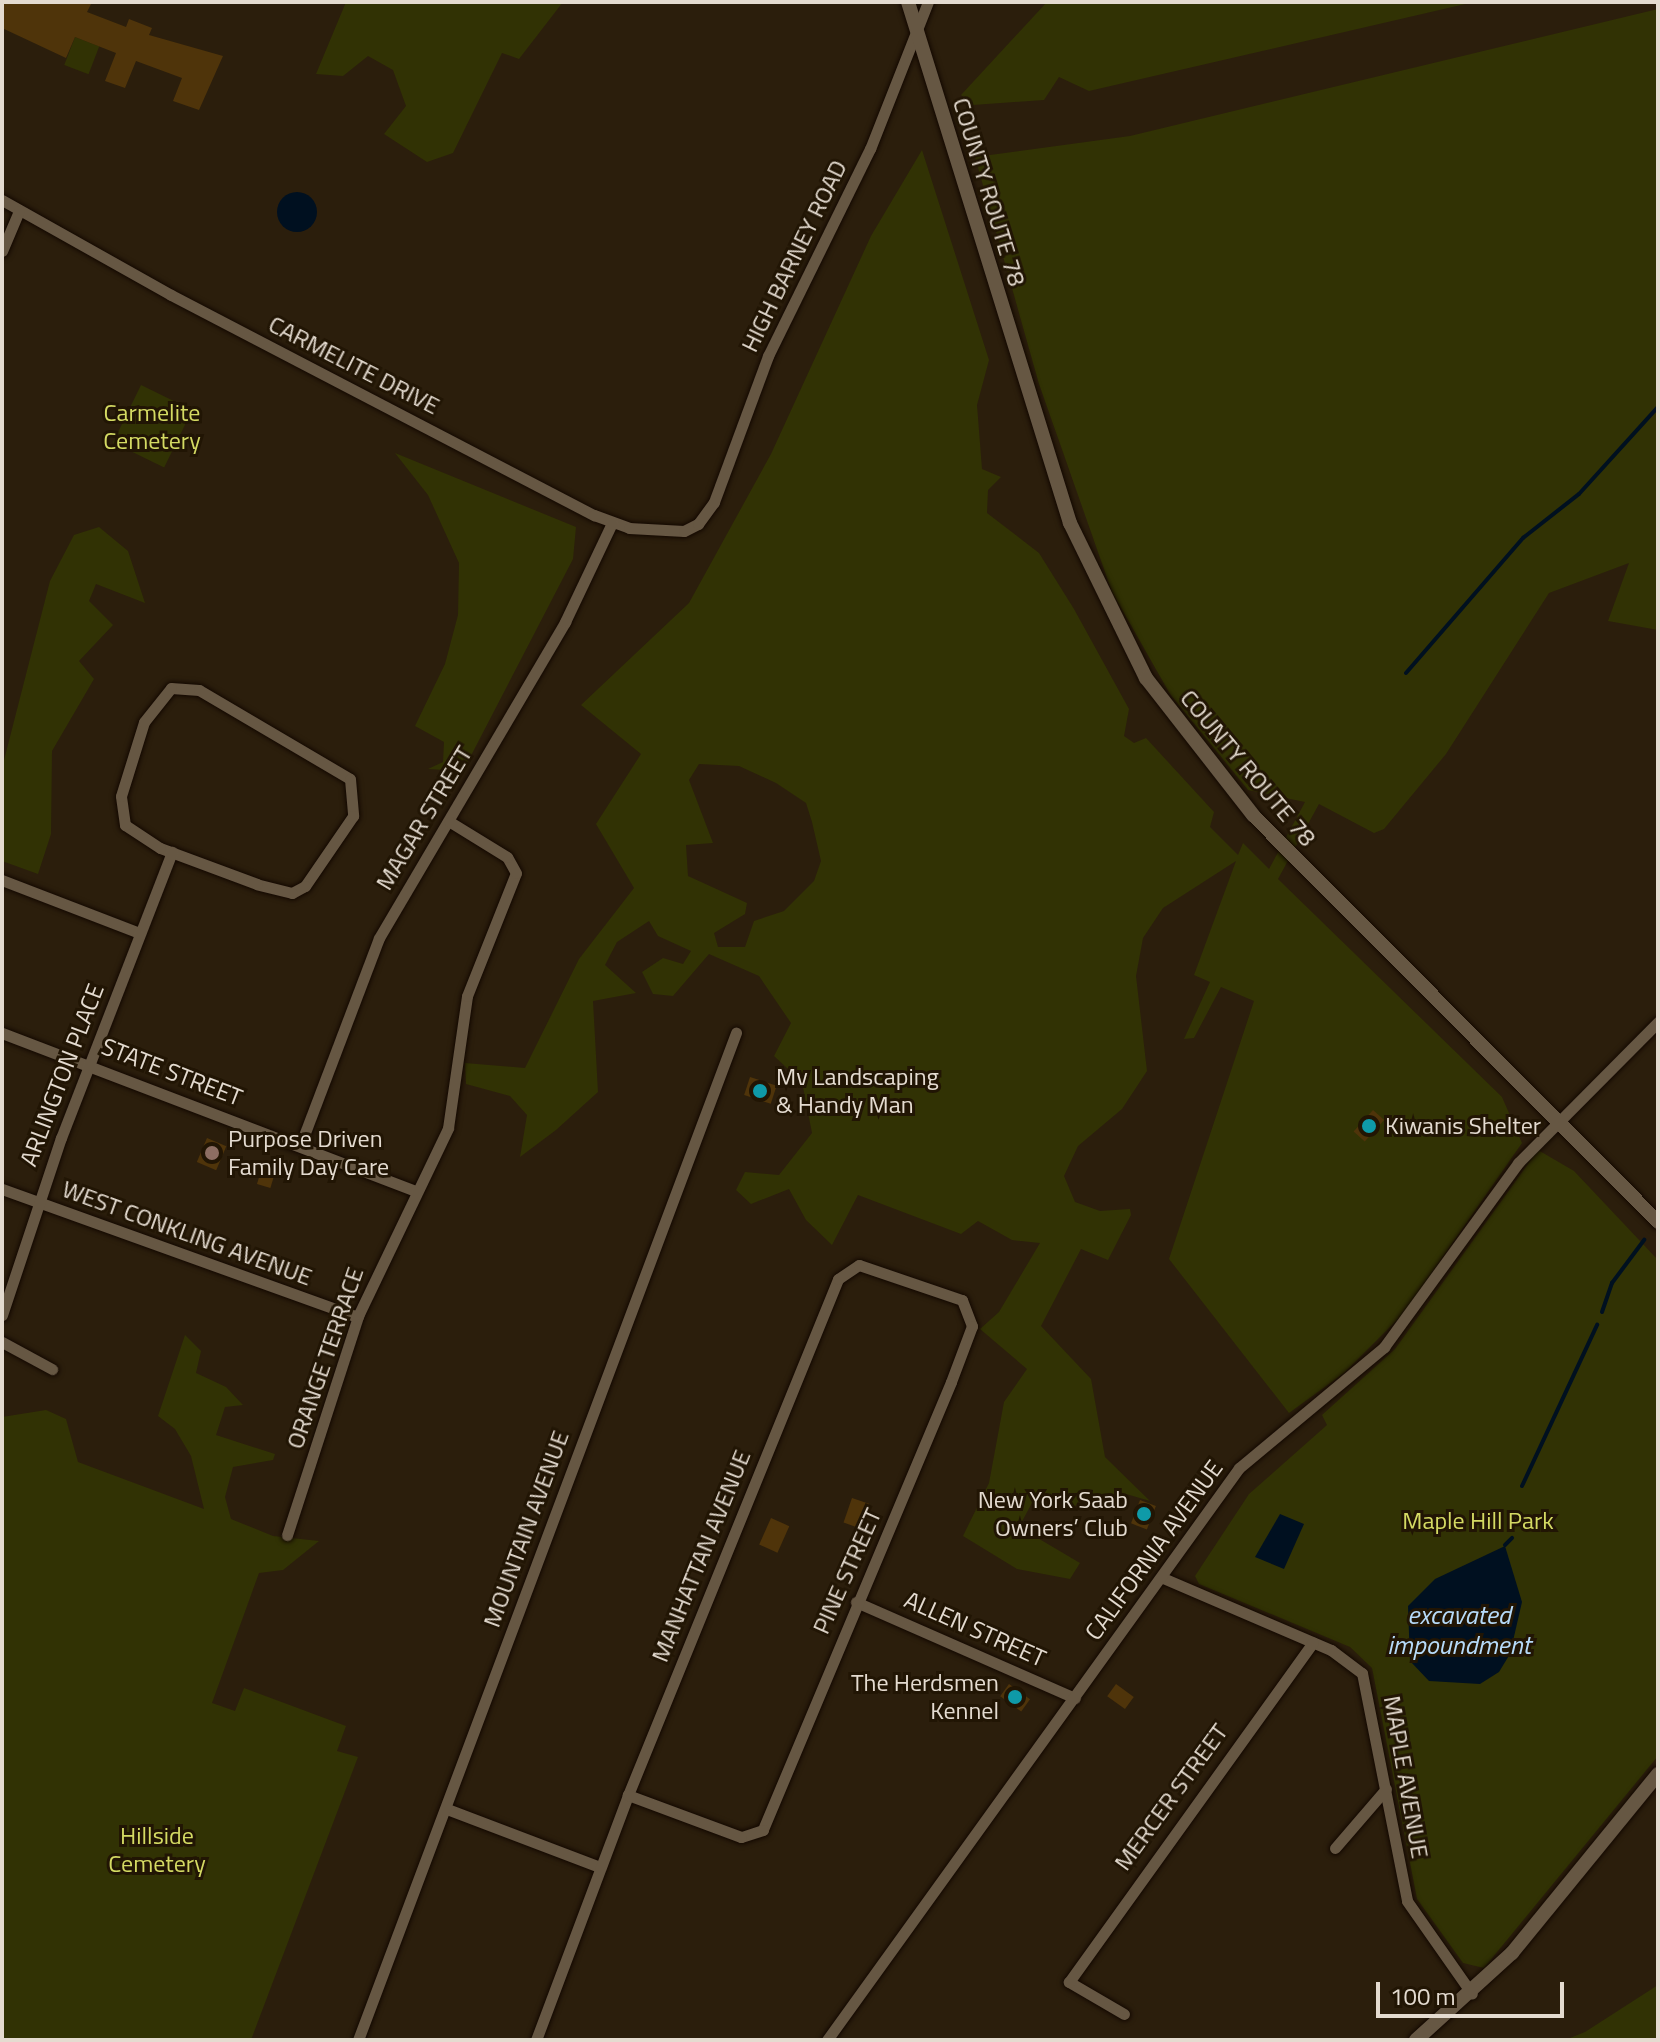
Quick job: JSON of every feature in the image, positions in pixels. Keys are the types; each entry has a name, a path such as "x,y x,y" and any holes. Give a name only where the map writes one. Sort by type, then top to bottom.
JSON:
{"street":[{"name":"COUNTY ROUTE 78","path":"908,2 1070,523 1146,678 1253,815 1658,1222"},
{"name":"HIGH BARNEY ROAD","path":"696,525 714,502 768,356 870,149 928,2"},
{"name":"CARMELITE DRIVE","path":"2,200 612,523 672,532 696,525"},
{"path":"2,251 19,211"},
{"name":"MAGAR STREET","path":"300,1146 379,938 565,622 612,523"},
{"path":"171,688 199,690 341,769 354,789 347,827 317,876 296,892 172,852 134,834 120,804 151,706 171,688"},
{"name":"ORANGE TERRACE","path":"287,1535 358,1317 448,1128 467,996 516,873 507,857 450,822"},
{"name":"ARLINGTON PLACE","path":"2,1315 38,1202 172,852"},
{"path":"2,880 139,933"},
{"name":"CALIFORNIA AVENUE","path":"827,2040 1251,1456 1338,1391 1392,1338 1497,1189 1557,1121 1658,1022"},
{"name":"STATE STREET","path":"2,1033 416,1191"},
{"name":"MOUNTAIN AVENUE","path":"358,2040 736,1033"},
{"name":"WEST CONKLING AVENUE","path":"2,1189 358,1317"},
{"name":"MANHATTAN AVENUE","path":"536,2040 589,1911 600,1867 628,1795 814,1332 850,1265 962,1300 972,1316"},
{"name":"PINE STREET","path":"628,1795 752,1837 763,1830 856,1602 951,1382 972,1316"},
{"path":"2,1342 52,1369"},
{"name":"MAPLE AVENUE","path":"1163,1578 1349,1660 1367,1683 1407,1901 1472,1994"},
{"name":"ALLEN STREET","path":"856,1602 1075,1698"},
{"name":"MERCER STREET","path":"1124,2014 1069,1982 1313,1642"},
{"path":"1416,2040 1472,1994 1545,1917 1658,1774"},
{"path":"1335,1848 1386,1789"},
{"path":"447,1809 600,1867"}],"green space":[{"path":"346,2 563,2 519,59 502,53 453,153 427,162 384,134 406,106 393,70 368,56 343,76 316,74"},
{"path":"1047,2 1474,2 1089,91 1059,77 1044,100 973,105 961,95"},
{"path":"1658,9 1658,630 1608,621 1629,563 1549,593 1446,754 1384,829 1374,833 1319,804 1278,879 1502,1097 1522,1143 1403,1314 1344,1373 1289,1413 1169,1259 1254,1001 1221,987 1194,1038 1184,1039 1210,982 1194,975 1236,861 1163,908 1143,938 1136,976 1147,1071 1122,1109 1078,1146 1064,1176 1075,1202 1100,1211 1130,1209 1131,1215 1108,1260 1081,1249 1041,1326 1091,1379 1105,1457 1150,1501 1116,1491 1108,1505 1082,1496 1074,1508 1039,1490 1019,1527 1080,1563 1070,1579 1017,1569 963,1536 989,1483 1004,1402 1027,1369 980,1329 999,1312 1040,1243 1012,1240 978,1221 961,1234 858,1195 832,1245 806,1220 789,1189 751,1204 736,1190 745,1172 779,1175 812,1133 802,1082 774,1056 791,1023 759,976 709,954 673,996 653,994 642,972 663,958 683,964 691,951 658,936 649,921 617,942 605,965 636,993 593,1001 598,1092 520,1157 527,1115 510,1096 466,1084 465,1063 525,1068 579,959 634,888 596,824 641,754 581,705 689,603 771,454 871,236 922,150 989,360 977,405 982,469 1001,477 988,490 987,513 1039,553 1074,609 1129,709 1124,736 1134,743 1146,738 1214,812 1210,827 1238,855 1243,843 1269,869 1305,802 1248,790 1170,694 1112,592 1039,384 975,157 1130,136","holes":["699,764 739,766 776,783 806,803 821,861 814,881 784,911 754,921 745,947 718,947 714,933 745,914 747,903 688,876 686,845 713,843 689,780"]},
{"path":"75,37 99,46 89,74 64,65"},
{"name":"Carmelite Cemetery","path":"141,385 192,410 164,468 113,443"},
{"path":"395,453 576,527 573,559 463,771 428,769 443,762 444,742 415,726 445,664 458,615 459,563 428,495"},
{"path":"99,527 128,551 145,603 96,584 89,601 113,625 79,661 94,679 52,751 51,834 38,874 2,861 2,768 50,581 74,535"},
{"name":"Maple Hill Park","path":"1538,1150 1574,1171 1658,1260 1658,1756 1484,1968 1463,1963 1417,1899 1372,1668 1350,1647 1199,1584 1195,1576 1249,1494 1327,1425 1322,1415 1395,1349"},
{"name":"Hillside Cemetery","path":"185,1335 201,1351 196,1373 226,1387 243,1405 225,1407 216,1435 275,1454 273,1460 233,1467 225,1497 231,1519 273,1536 319,1541 283,1570 259,1573 212,1703 235,1711 244,1688 346,1726 337,1751 358,1757 251,2040 2,2040 2,1417 46,1410 66,1419 78,1462 204,1509 191,1456 175,1429 158,1416"},
{"path":"1658,1985 1658,2040 1565,2040 1585,2032"}],"water":[{"path":"297,192 311,198 317,212 311,226 297,232 283,226 277,212 283,198"},
{"path":"1280,1514 1304,1524 1284,1569 1255,1557"},
{"name":"excavated impoundment","path":"1505,1546 1522,1602 1510,1654 1499,1672 1480,1684 1429,1681 1410,1661 1408,1606 1435,1579"}],"building":[{"path":"2,2 92,2 87,12 126,27 129,19 152,28 149,35 223,56 199,110 173,101 182,78 136,61 125,88 105,81 116,53 75,37 66,58 2,28"},
{"name":"Mv Landscaping & Handy Man","path":"750,1077 777,1086 771,1104 744,1095"},
{"name":"Kiwanis Shelter","path":"1373,1110 1384,1120 1365,1142 1354,1132"},
{"name":"Purpose Driven Family Day Care","path":"207,1138 226,1146 216,1170 197,1162"},
{"path":"264,1161 277,1165 270,1188 257,1184"},
{"path":"852,1498 869,1504 861,1528 844,1523"},
{"name":"New York Saab Owners’ Club","path":"1140,1500 1156,1506 1147,1529 1131,1523"},
{"path":"771,1518 789,1526 777,1553 759,1544"},
{"name":"The Herdsmen Kennel","path":"1009,1684 1030,1699 1021,1711 1000,1696"},
{"path":"1116,1684 1134,1697 1125,1709 1107,1696"}],"waterway":[{"path":"1406,673 1523,538 1579,494 1658,407"},
{"path":"1602,1312 1612,1283 1644,1240"},
{"path":"1522,1486 1597,1325"},
{"path":"1505,1545 1512,1538"}],"place":[{"name":"Mv Landscaping & Handy Man","path":"760,1091"},
{"name":"Kiwanis Shelter","path":"1369,1126"},
{"name":"Purpose Driven Family Day Care","path":"212,1153"},
{"name":"New York Saab Owners’ Club","path":"1144,1514"},
{"name":"The Herdsmen Kennel","path":"1015,1697"}]}
